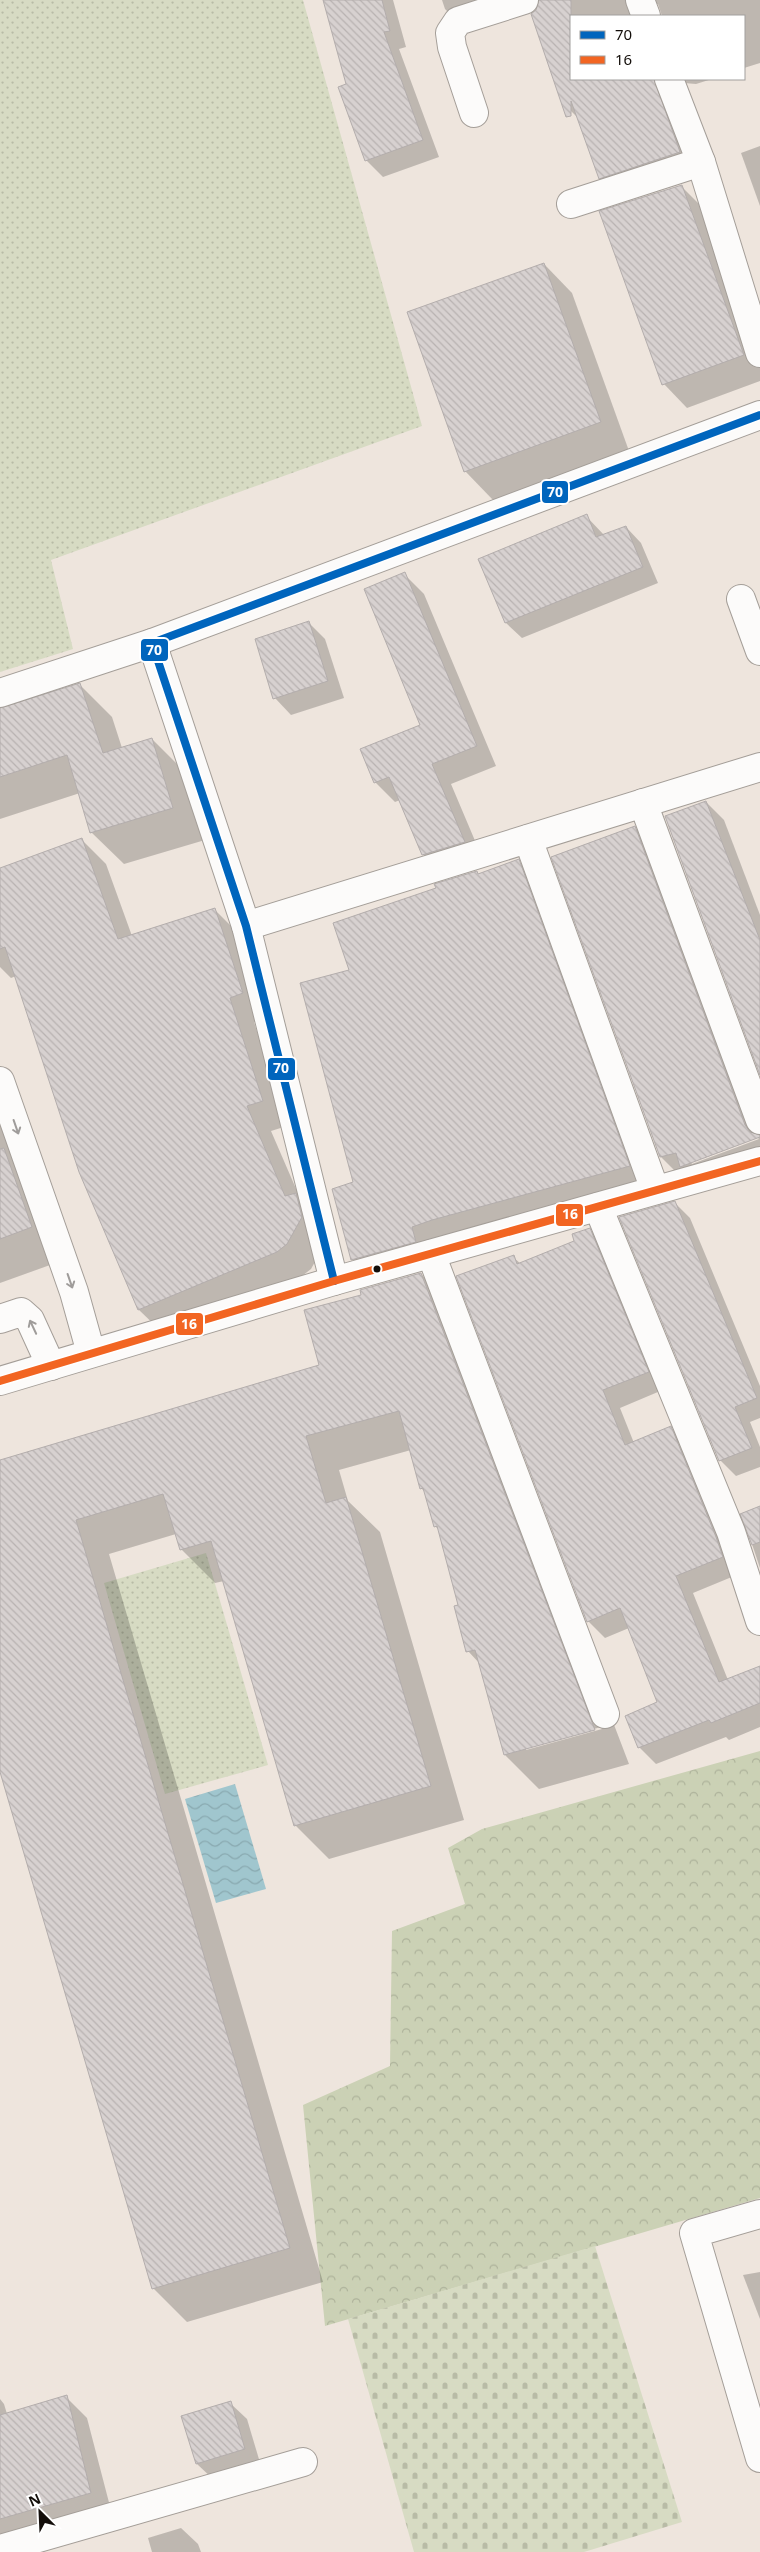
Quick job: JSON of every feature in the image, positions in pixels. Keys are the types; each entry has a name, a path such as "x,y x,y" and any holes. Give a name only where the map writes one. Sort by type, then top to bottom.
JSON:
{"street":[{"path":"474,113 452,47 450,33 458,22 524,0"},
{"path":"640,0 646,15"},
{"path":"669,80 701,162 760,353"},
{"path":"571,204 701,162"},
{"path":"0,693 152,643 760,415"},
{"path":"741,600 760,650"},
{"path":"152,643 246,926 334,1282"},
{"path":"246,926 760,768"},
{"path":"643,804 760,1120"},
{"path":"528,839 656,1190"},
{"path":"0,1082 74,1292 91,1353"},
{"path":"0,1381 334,1282 760,1161"},
{"path":"598,1207 732,1532 760,1621"},
{"path":"431,1254 605,1714"},
{"path":"0,1319 21,1312 30,1320 52,1366"},
{"path":"760,2214 694,2233 760,2458"},
{"path":"0,2549 303,2462"}],"green space":[{"path":"0,0 303,0 422,426 51,560 73,649 0,672"},
{"path":"206,1553 268,1765 165,1794 104,1583"},
{"path":"760,1751 760,2198 325,2326 303,2105 390,2066 392,1931 465,1904 448,1848 482,1829"},
{"path":"595,2246 682,2522 584,2552 414,2552 348,2319"}],"water":[{"path":"235,1784 266,1889 216,1903 185,1799"}],"building":[{"path":"323,0 382,0 390,31 384,32 423,140 365,161 338,87 346,84"},
{"path":"539,0 571,0 570,80 654,80 680,152 599,179 571,101 571,116 566,117 531,14 536,10"},
{"path":"682,185 744,355 662,385 599,211"},
{"path":"544,263 601,422 464,472 407,312"},
{"path":"587,514 596,537 626,526 643,567 505,623 478,559"},
{"path":"405,572 477,746 432,764 465,842 422,855 389,777 374,783 360,749 420,725 364,589"},
{"path":"309,621 328,681 273,699 255,639"},
{"path":"80,683 103,753 152,738 173,808 90,833 67,755 0,777 0,708"},
{"path":"706,801 760,940 760,1075 665,816"},
{"path":"635,826 745,1125 750,1132 760,1135 760,1137 680,1167 676,1153 660,1157 551,857"},
{"path":"82,838 118,939 215,908 243,993 230,998 263,1101 247,1106 285,1196 296,1193 302,1217 287,1244 277,1252 138,1310 79,1172 5,947 0,949 0,868"},
{"path":"519,859 630,1166 432,1220 412,1227 416,1242 351,1260 332,1189 353,1182 300,983 349,970 333,923 436,888 434,884 477,871 478,874"},
{"path":"4,1148 32,1227 0,1239 0,1149"},
{"path":"675,1201 757,1398 735,1407 752,1448 719,1461 619,1217"},
{"path":"590,1228 649,1372 603,1390 625,1445 671,1426 716,1537 723,1557 676,1576 719,1682 760,1666 760,1703 711,1723 709,1720 638,1748 625,1716 657,1702 620,1608 587,1622 456,1276 514,1255 517,1264 574,1241 572,1234"},
{"path":"421,1273 595,1730 504,1755 475,1650 466,1652 454,1606 458,1605 437,1526 434,1527 423,1488 420,1489 399,1411 306,1436 326,1503 346,1497 431,1786 294,1826 211,1541 180,1550 163,1494 76,1520 290,2248 152,2289 0,1772 0,1460 319,1365 304,1310 361,1295 360,1290"},
{"path":"760,1506 760,1542 752,1545 740,1514"},
{"path":"67,2395 91,2493 0,2519 0,2415"},
{"path":"231,2401 245,2449 196,2464 181,2416"}],"transit line":[{"name":"70","path":"334,1281 246,926 152,643 760,415"},
{"name":"16","path":"0,1381 334,1281 760,1161"}]}
